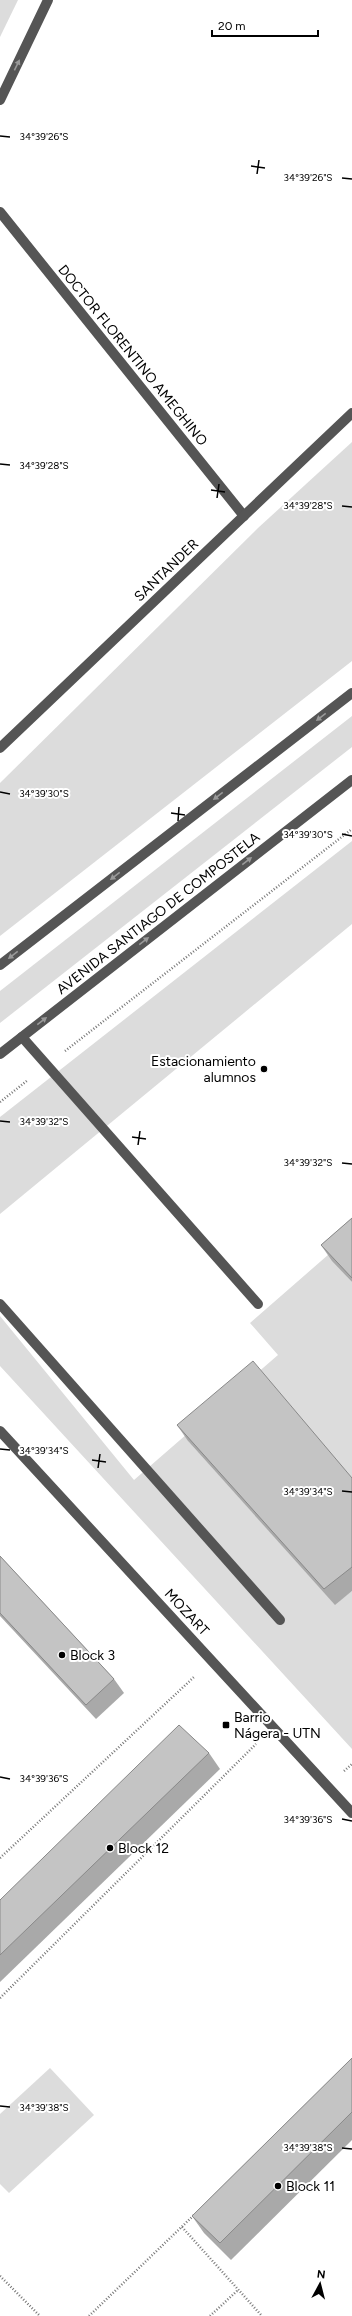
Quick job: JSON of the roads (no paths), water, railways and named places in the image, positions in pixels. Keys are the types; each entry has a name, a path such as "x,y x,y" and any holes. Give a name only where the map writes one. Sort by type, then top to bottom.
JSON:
{"street":[{"path":"0,100 48,0"},
{"name":"DOCTOR FLORENTINO AMEGHINO","path":"0,212 244,516"},
{"name":"SANTANDER","path":"0,748 352,413"},
{"path":"0,965 352,693"},
{"name":"AVENIDA SANTIAGO DE COMPOSTELA","path":"0,1054 352,780"},
{"path":"22,1037 258,1304"},
{"path":"0,1304 280,1620"},
{"name":"MOZART","path":"0,1431 352,1813"}],"place":[{"name":"Estacionamiento alumnos","path":"264,1069"},
{"name":"Block 3","path":"62,1655"},
{"name":"Barrio Nágera - UTN","path":"226,1725"},
{"name":"Block 12","path":"110,1848"},
{"name":"Block 11","path":"278,2186"}]}
